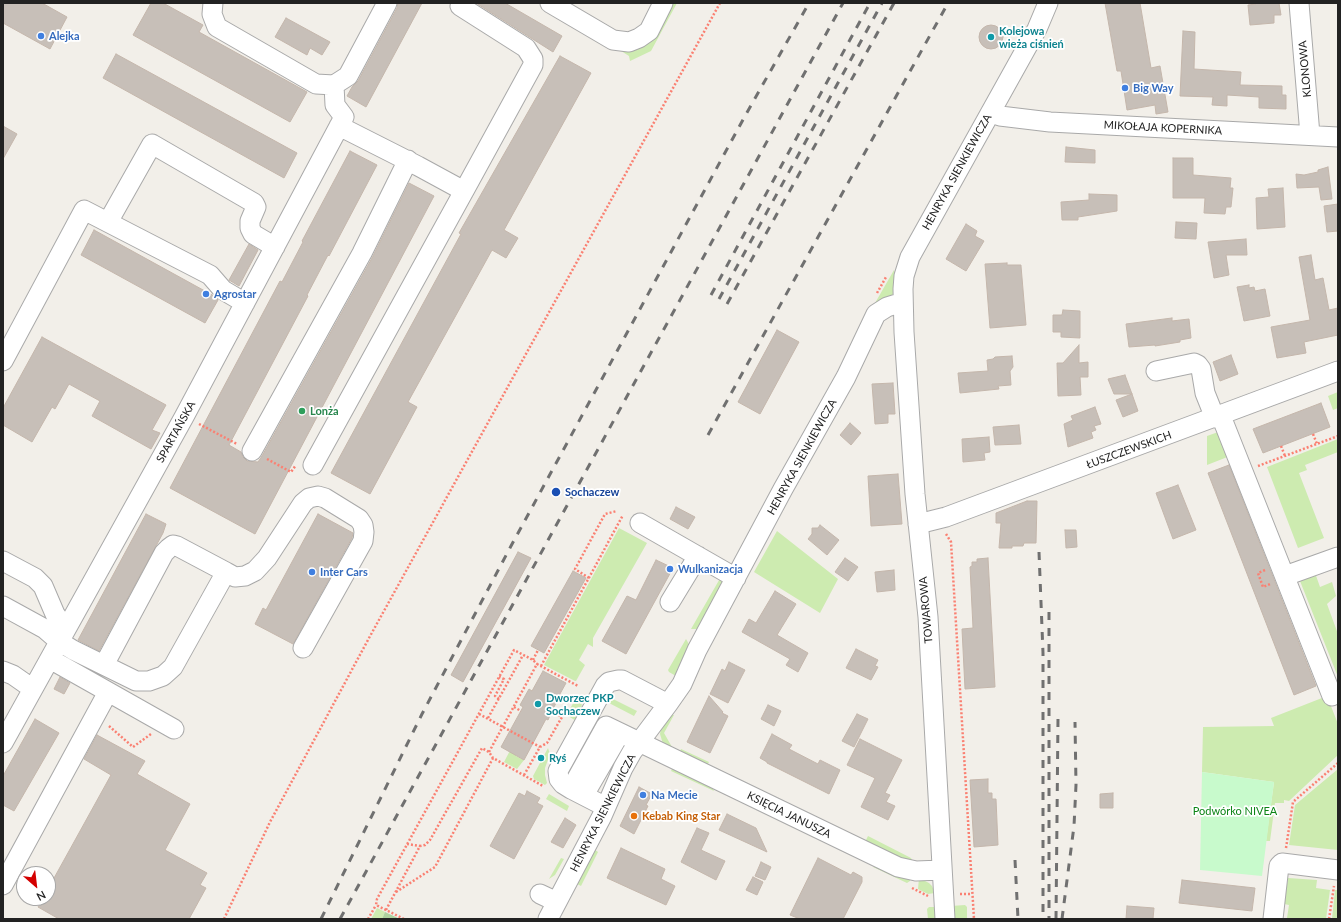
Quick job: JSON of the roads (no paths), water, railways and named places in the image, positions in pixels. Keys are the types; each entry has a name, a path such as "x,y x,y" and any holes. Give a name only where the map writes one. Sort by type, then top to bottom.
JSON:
{"street":[{"path":"214,3 212,14 217,27 316,84 334,85 348,76 387,3"},
{"path":"550,3 613,40 629,42 639,38 649,31 663,3"},
{"name":"HENRYKA SIENKIEWICZA","path":"548,919 549,898 606,807 623,768 682,684 697,650 783,489 846,377 876,314 886,307 904,302 904,276 910,257 1037,29 1048,3"},
{"name":"KLONOWA","path":"1300,3 1310,135"},
{"path":"313,465 533,65 533,59 526,48 460,6"},
{"path":"334,85 335,105 342,122 464,191"},
{"name":"MIKOŁAJA KOPERNIKA","path":"990,113 1000,116 1050,122 1338,137"},
{"name":"SPARTAŃSKA","path":"3,743 184,417 342,122"},
{"path":"108,222 152,144 254,203 256,207 250,221 250,228 253,234 275,247"},
{"path":"252,451 362,253 408,160"},
{"path":"3,361 84,210 210,275 223,290 245,303"},
{"name":"TOWAROWA","path":"904,302 904,332 918,524 928,617 945,919"},
{"path":"1156,371 1194,363 1201,369 1205,393 1218,417 1243,472 1332,696"},
{"name":"ŁUSZCZEWSKICH","path":"918,524 946,517 1218,417 1338,371"},
{"path":"104,665 164,554 169,548 173,545 177,546 235,577 245,576 254,571 267,558 303,503 309,498 318,496 325,498 359,519 363,524 364,532 363,541 303,648"},
{"path":"640,523 736,578"},
{"path":"670,602 698,556"},
{"path":"1285,576 1338,556"},
{"path":"3,561 35,578 43,586 63,635 73,650 136,681 149,682 163,676 173,667 226,572"},
{"path":"3,606 45,629 63,635"},
{"path":"50,659 169,726"},
{"path":"3,670 33,689"},
{"path":"606,807 563,784 559,780 558,771 605,686 609,682 618,680 628,682 668,704"},
{"path":"3,885 108,692"},
{"name":"KSIĘCIA JANUSZA","path":"588,716 898,867 916,871 942,870"},
{"path":"577,792 613,729"},
{"path":"1273,919 1279,866 1282,863 1337,870"}],"railway":[{"path":"321,919 422,714 511,546 745,116 809,3"},
{"path":"340,919 843,3"},
{"path":"711,295 870,3"},
{"path":"719,299 882,3"},
{"path":"727,304 894,3"},
{"path":"708,435 948,3"},
{"path":"1039,552 1043,653 1043,919"},
{"path":"1049,612 1049,919"},
{"path":"1056,919 1058,718"},
{"path":"1062,919 1074,826 1076,785 1075,722"},
{"path":"1015,860 1018,919"}],"place":[{"name":"Alejka","path":"41,36"},
{"name":"Kolejowa wieża ciśnień","path":"991,37"},
{"name":"Big Way","path":"1125,88"},
{"name":"Agrostar","path":"206,294"},
{"name":"Lonża","path":"302,411"},
{"name":"Sochaczew","path":"556,492"},
{"name":"Wulkanizacja","path":"670,569"},
{"name":"Inter Cars","path":"312,572"},
{"name":"Dworzec PKP Sochaczew","path":"538,704"},
{"name":"Ryś","path":"541,758"},
{"name":"Na Mecie","path":"643,795"},
{"name":"Kebab King Star","path":"634,816"}],"park label":[{"name":"Podwórko NIVEA","path":"1235,811"}]}
